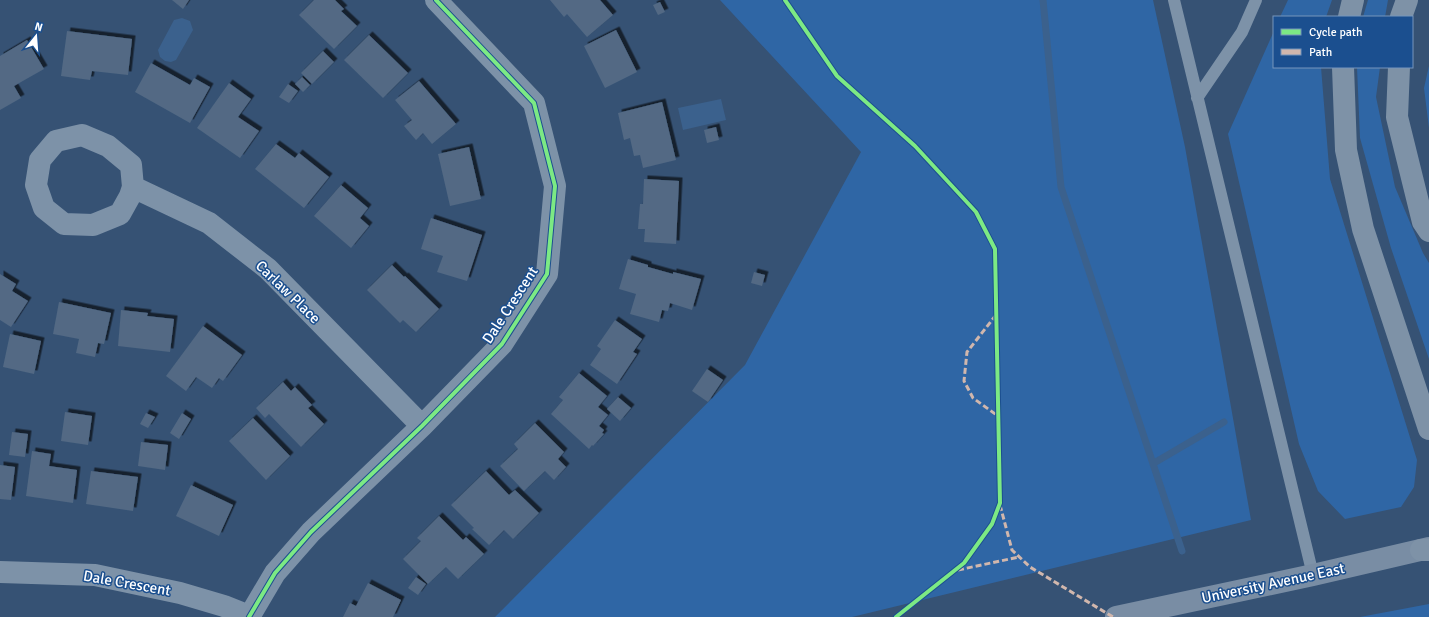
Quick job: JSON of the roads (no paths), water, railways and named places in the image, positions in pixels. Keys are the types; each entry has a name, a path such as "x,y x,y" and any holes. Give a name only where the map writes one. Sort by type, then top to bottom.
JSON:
{"highway":[{"path":"1349,16 1353,0"},
{"path":"1401,16 1407,0"},
{"path":"1343,68 1346,150 1363,229 1429,429"},
{"path":"1399,68 1397,118 1423,222 1429,232"}],"main road":[{"name":"University Avenue East","path":"1116,617 1426,549"}],"street":[{"name":"Dale Crescent","path":"0,572 95,575 180,593 249,616 275,573 312,532 422,426 502,344 547,274 555,186 534,103 436,0"},
{"path":"82,135 108,146 131,165 133,187 130,196 120,214 93,225 64,224 44,208 36,185 40,160 56,141 82,135"},
{"name":"Carlaw Place","path":"133,187 209,223 268,269 422,426"}],"lane":[{"path":"1174,0 1312,575"},
{"path":"1197,98 1242,32 1256,0"}],"waterway":[{"path":"1043,0 1061,187 1182,551"},
{"path":"1154,463 1224,422"}]}
